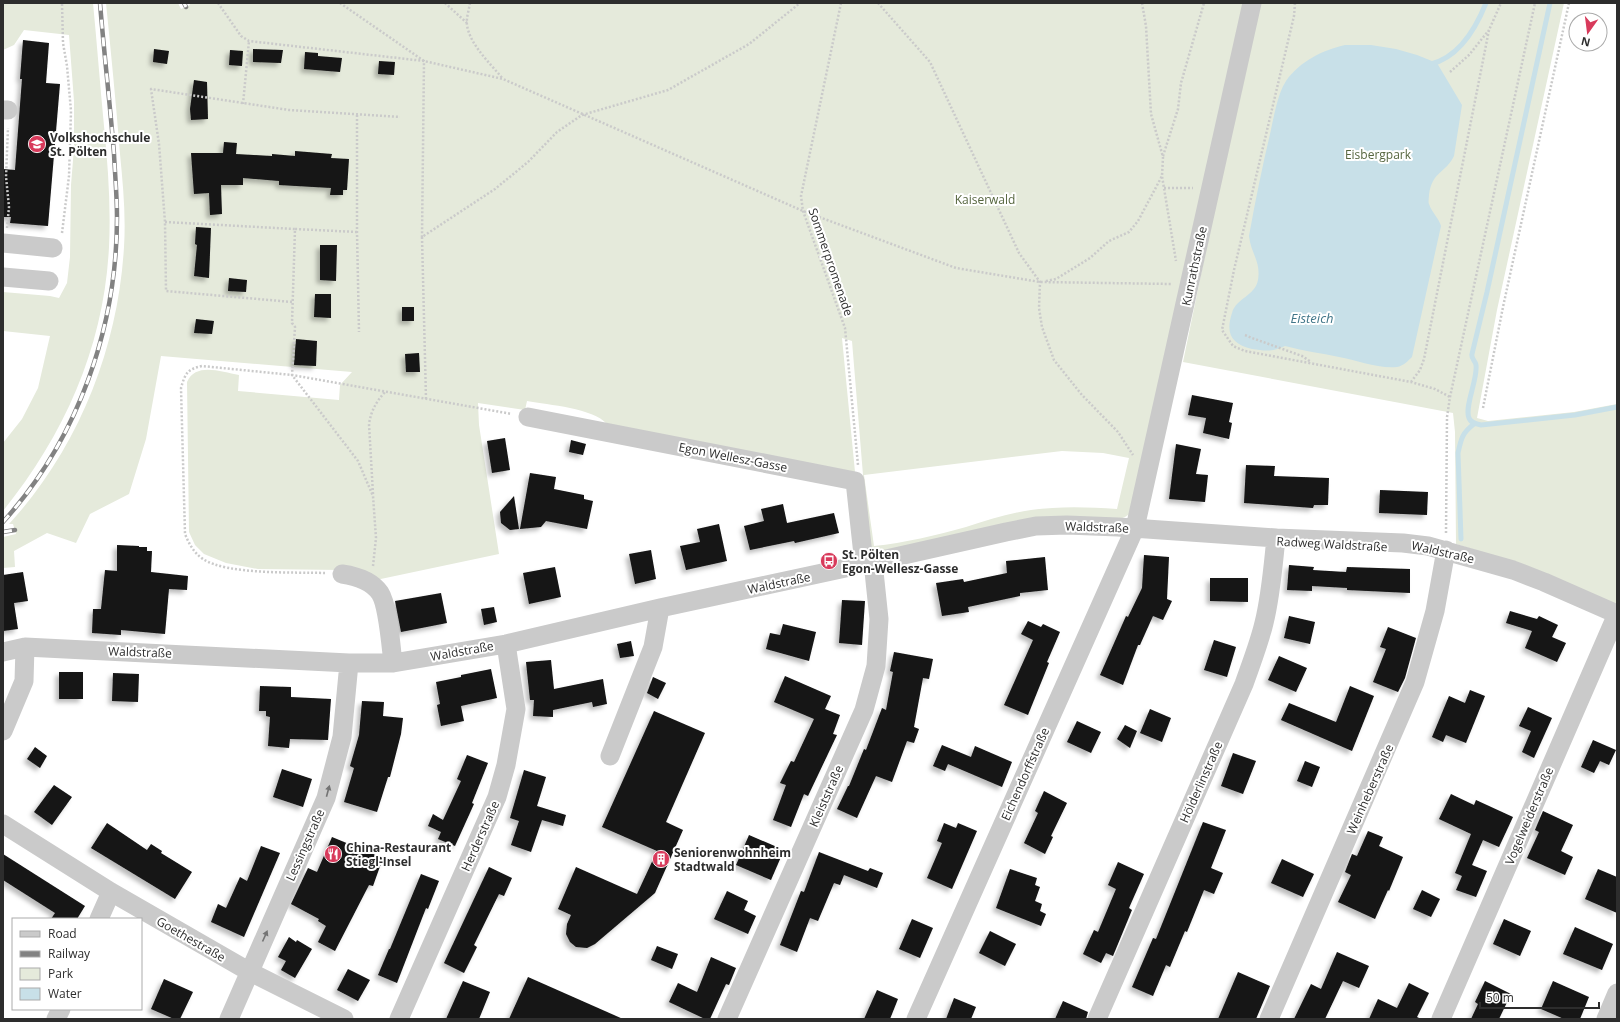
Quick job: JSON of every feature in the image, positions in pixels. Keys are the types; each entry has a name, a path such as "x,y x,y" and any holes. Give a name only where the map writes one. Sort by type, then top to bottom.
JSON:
{"street":[{"name":"Kunrathstraße","path":"1135,528 1252,3"},
{"path":"3,244 53,248"},
{"path":"3,277 48,281"},
{"name":"Egon Wellesz-Gasse","path":"528,417 855,481"},
{"path":"855,481 869,563"},
{"name":"Waldstraße","path":"3,652 25,647 349,663 393,663 506,644 660,608 1006,532 1036,526 1067,525 1135,528 1276,538 1403,543 1446,550 1513,570 1617,614"},
{"name":"Eichendorffstraße","path":"916,1019 1135,528"},
{"name":"Hölderlinstraße","path":"1097,1019 1244,684 1264,624 1270,592 1276,538"},
{"name":"Weinheberstraße","path":"1269,1019 1415,682 1428,641 1446,550"},
{"name":"Kleiststraße","path":"727,1019 864,710 876,666 879,619 869,563"},
{"path":"342,574 357,576 371,584 380,593 387,616 393,663"},
{"path":"610,756 653,647 660,608"},
{"name":"Vogelweiderstraße","path":"1441,1019 1617,614"},
{"name":"Herderstraße","path":"399,1019 497,797 506,765 516,709 506,644"},
{"path":"3,731 24,681 25,647"},
{"name":"Lessingstraße","path":"229,1019 326,798 342,738 349,663"},
{"name":"Goethestraße","path":"3,824 111,892 250,972 344,1019"},
{"path":"100,918 111,892"},
{"path":"1606,1019 1617,993"},
{"path":"56,1019 60,1010"}],"path":[{"path":"53,248 60,241 70,157 71,111 67,66 63,44 62,3"},
{"path":"218,3 241,36 249,41 424,61 503,79 803,211 956,268 1040,282 1175,284"},
{"path":"340,3 424,61"},
{"path":"445,3 467,24"},
{"path":"470,3 467,24 470,35 477,47 503,79"},
{"path":"422,237 495,188 528,162 557,132 582,114 668,90 749,44 800,3"},
{"name":"Sommerpromenade","path":"842,3 801,196 803,211 845,328 859,469 855,481"},
{"path":"878,3 930,62 1019,253 1040,282 1039,308 1042,327 1054,360 1082,395 1118,432 1135,458"},
{"path":"1142,3 1146,26 1151,114 1162,157 1162,176 1177,264"},
{"path":"1162,157 1178,109 1181,83 1204,3"},
{"path":"1295,3 1294,16 1234,270 1222,330 1234,346 1245,351 1411,382 1435,389 1450,396"},
{"path":"1411,382 1420,370 1424,359 1489,30 1501,3"},
{"path":"1446,550 1447,417 1450,396 1535,3"},
{"path":"1483,408 1503,307 1569,3"},
{"path":"1450,72 1469,55 1489,30"},
{"path":"244,104 249,41"},
{"path":"424,61 422,237 426,399"},
{"path":"292,302 166,291 165,222 159,144 151,89 289,110 400,117"},
{"path":"358,115 357,232 359,332"},
{"path":"6,116 6,177 8,217"},
{"path":"1040,282 1056,279 1090,258 1109,241 1129,232 1138,221 1162,176"},
{"path":"1164,188 1196,188"},
{"path":"165,222 357,232"},
{"path":"294,229 292,323 295,327 292,375 358,461 373,496"},
{"path":"1245,334 1252,338 1302,356 1311,363"},
{"path":"342,574 258,571 212,564 201,558 191,548 185,534 182,388 187,373 194,367 202,366 292,375 528,417"},
{"path":"371,584 376,538 369,424 370,414 375,403 385,392"}],"green space":[{"path":"3,3 93,3 107,156 110,217 106,284 90,354 62,420 45,451 25,482 3,511 3,443 22,419 38,388 50,336 3,331 3,292 59,298 67,283 70,257 71,185 74,148 74,101 69,35 24,30 14,45 3,50"},
{"name":"Kaiserwald","path":"106,3 178,3 181,9 190,5 189,3 1245,3 1131,513 1117,520 876,554 871,551 869,548 852,341 842,338 855,472 607,424 592,414 570,408 527,401 525,410 478,403 479,425 499,554 376,580 342,570 258,569 226,563 204,554 195,545 189,532 187,382 196,372 210,370 239,375 238,391 339,400 340,385 352,372 161,356 146,439 129,494 90,514 76,543 47,533 14,551 15,567 3,568 3,537 16,534 13,524 9,524 34,495 55,463 74,430 90,396 103,360 113,323 120,285 124,247 124,200","holes":["1062,451 1103,453 1129,458 1117,509 1074,507 1023,511 932,536 874,546 864,475"]},
{"name":"Eisbergpark","path":"1257,3 1564,3 1497,310 1477,418 1488,421 1574,412 1617,404 1617,606 1517,563 1456,544 1455,432 1453,413 1183,362"}],"water":[{"name":"Eisteich","path":"1345,45 1371,45 1396,49 1437,63 1462,105 1454,156 1451,162 1433,181 1429,195 1429,204 1441,226 1412,357 1407,362 1397,367 1375,366 1346,358 1285,346 1268,350 1252,349 1235,341 1229,327 1234,308 1250,294 1258,280 1259,273 1257,262 1249,236 1264,160 1280,93 1286,81 1305,62 1320,53"}],"building":[{"path":"23,40 49,43 46,83 60,84 48,226 10,223 11,217 3,217 3,169 15,170 22,79 20,79"},
{"path":"154,49 169,51 167,64 153,62"},
{"path":"253,49 283,50 281,63 253,62"},
{"path":"230,50 243,51 242,66 229,65"},
{"path":"305,52 318,53 318,56 342,58 340,72 304,69"},
{"path":"379,61 395,62 394,75 378,74"},
{"path":"194,80 207,82 208,119 191,120 190,109"},
{"path":"224,142 237,143 236,154 272,156 272,154 295,156 295,151 332,154 331,158 349,159 347,190 343,190 343,195 330,195 331,188 279,185 279,181 243,178 243,185 221,185 222,214 210,215 209,193 194,194 191,153 223,153"},
{"path":"196,227 211,228 209,278 194,276 197,245 195,244"},
{"path":"320,245 337,245 336,281 320,280"},
{"path":"229,278 247,280 246,292 228,291"},
{"path":"315,294 331,294 331,318 314,317"},
{"path":"402,307 414,307 414,321 402,321"},
{"path":"196,319 214,321 212,334 194,333"},
{"path":"296,339 317,341 316,366 294,365"},
{"path":"419,353 420,372 406,372 405,354"},
{"path":"1192,395 1233,403 1229,422 1232,423 1229,439 1203,433 1206,418 1188,415"},
{"path":"505,438 510,470 492,473 487,441"},
{"path":"571,440 586,444 583,455 569,452"},
{"path":"1176,444 1201,449 1196,474 1208,475 1205,502 1169,499"},
{"path":"1246,465 1275,466 1274,476 1329,478 1328,505 1314,505 1313,508 1244,503"},
{"path":"530,473 556,477 554,489 584,495 584,499 593,501 587,529 546,521 541,527 520,529"},
{"path":"1380,490 1428,492 1427,515 1379,513"},
{"path":"514,496 519,529 510,530 501,523 500,512"},
{"path":"783,504 787,523 834,513 839,533 795,543 794,541 750,550 744,526 764,521 761,509"},
{"path":"719,524 727,561 686,570 680,546 700,542 697,529"},
{"path":"117,545 147,547 147,551 152,551 151,572 188,576 187,590 169,589 165,634 121,630 121,635 92,633 93,609 101,609 105,570 117,571"},
{"path":"651,550 656,579 635,584 629,554"},
{"path":"1144,555 1169,557 1167,599 1172,601 1163,620 1153,616 1140,645 1138,645 1123,685 1100,675 1126,616 1128,617 1142,588"},
{"path":"1045,557 1048,590 1020,593 1020,596 968,607 969,612 942,616 936,583 963,579 964,582 1007,573 1006,561"},
{"path":"1289,565 1314,567 1313,570 1346,572 1347,567 1410,569 1410,593 1347,590 1347,588 1312,586 1312,591 1287,590"},
{"path":"555,567 561,597 529,604 523,573"},
{"path":"23,572 28,601 14,603 18,629 3,631 3,575"},
{"path":"1210,578 1248,578 1248,602 1210,601"},
{"path":"441,593 447,623 401,632 395,601"},
{"path":"842,600 865,601 862,645 839,643"},
{"path":"494,607 497,622 484,625 481,609"},
{"path":"1510,611 1537,619 1539,616 1558,625 1552,637 1566,643 1557,662 1525,648 1532,631 1506,623"},
{"path":"1289,616 1315,622 1310,644 1284,638"},
{"path":"1028,621 1041,627 1043,624 1060,632 1047,662 1049,663 1028,715 1004,705 1033,640 1021,634"},
{"path":"783,624 816,632 809,661 766,649 770,633 780,635"},
{"path":"1388,627 1416,638 1405,678 1398,692 1373,682 1386,649 1380,647"},
{"path":"1214,640 1236,647 1227,677 1204,670"},
{"path":"631,641 634,656 620,658 617,644"},
{"path":"894,652 933,659 929,679 923,678 914,727 919,729 914,743 907,741 892,782 876,776 857,818 837,809 849,786 864,749 866,750 882,708 886,710 893,672 890,671"},
{"path":"1279,656 1307,668 1296,692 1268,680"},
{"path":"551,660 554,689 603,679 607,704 593,707 592,702 553,710 553,717 533,716 534,700 530,700 526,662"},
{"path":"491,669 497,698 461,706 464,721 441,726 437,705 440,704 436,682"},
{"path":"59,672 83,672 83,699 59,699"},
{"path":"113,673 139,674 138,702 112,701"},
{"path":"785,676 831,696 825,709 840,715 833,734 837,735 808,796 804,794 791,827 773,820 786,785 780,783 791,761 794,762 814,719 774,702"},
{"path":"653,677 666,683 658,699 647,693"},
{"path":"260,686 291,687 291,697 331,699 328,740 290,739 289,748 268,746 270,717 266,716 266,711 259,711"},
{"path":"1350,686 1374,696 1352,751 1281,720 1289,703 1336,722"},
{"path":"1470,690 1485,696 1466,743 1446,735 1443,742 1432,737 1449,696 1465,703"},
{"path":"362,701 384,702 383,716 403,718 401,734 390,777 388,777 377,812 344,802 354,768 350,766 359,735"},
{"path":"1528,707 1552,718 1534,758 1522,752 1531,731 1519,726"},
{"path":"1150,709 1171,718 1162,742 1140,733"},
{"name":"Seniorenwohnheim Stadtwald","path":"654,711 705,733 666,822 683,830 655,893 595,944 587,948 576,947 570,942 566,934 567,924 571,915 558,909 576,867 637,894 657,851 602,827"},
{"path":"1077,721 1101,732 1091,753 1067,742"},
{"path":"1125,725 1137,731 1130,748 1117,739"},
{"path":"1593,740 1616,750 1609,765 1600,761 1594,773 1581,767"},
{"path":"942,745 971,757 975,746 1012,762 1002,787 948,764 945,771 933,766"},
{"path":"35,747 47,756 40,768 27,759"},
{"path":"1233,753 1256,761 1243,794 1221,786"},
{"path":"467,755 488,763 472,803 474,804 455,846 438,839 441,832 428,826 433,814 443,820 461,781 457,779"},
{"path":"1305,761 1320,767 1312,787 1297,781"},
{"path":"282,769 312,779 303,807 273,797"},
{"path":"524,770 546,777 537,806 566,815 563,826 542,820 531,852 511,845 519,821 510,818"},
{"path":"54,785 72,797 52,825 34,812"},
{"path":"1044,791 1067,803 1051,836 1053,837 1045,854 1024,843 1038,813 1035,811"},
{"path":"1451,794 1474,805 1476,800 1513,817 1499,847 1483,840 1472,865 1487,871 1476,897 1456,890 1462,876 1455,873 1471,834 1439,819"},
{"path":"1543,811 1573,825 1561,851 1573,857 1565,875 1527,858 1539,832 1535,830"},
{"path":"1203,822 1226,830 1211,868 1223,873 1214,894 1204,890 1187,932 1185,931 1170,967 1166,965 1153,996 1132,987 1153,938 1156,939"},
{"path":"107,823 147,850 151,844 162,851 161,853 192,872 175,899 91,848"},
{"path":"944,823 956,828 958,823 977,831 952,889 927,878 942,843 937,841"},
{"path":"1368,831 1383,837 1379,846 1403,857 1389,891 1388,890 1375,919 1338,902 1351,875 1345,872 1352,854 1357,856"},
{"path":"749,835 784,850 771,880 736,865"},
{"path":"332,837 383,858 373,886 369,885 335,951 318,942 326,926 318,921 319,919 291,904 308,868 317,872"},
{"path":"261,846 280,853 244,937 211,922 218,904 226,908 240,877 247,881"},
{"path":"819,852 868,871 870,868 883,873 877,888 844,875 840,885 834,883 818,921 810,918 797,952 780,945 801,891 804,892"},
{"path":"3,854 85,906 78,918 52,918 55,913 3,880"},
{"path":"1282,859 1314,874 1303,897 1271,883"},
{"path":"1118,862 1144,874 1129,908 1132,910 1113,956 1106,953 1101,963 1083,954 1094,930 1098,932 1116,889 1108,885"},
{"path":"489,867 512,878 504,896 499,894 474,945 477,947 464,973 444,963"},
{"path":"1010,869 1037,878 1035,885 1040,887 1035,901 1042,904 1040,911 1046,914 1041,926 996,908"},
{"path":"1598,869 1617,877 1617,913 1585,899"},
{"path":"421,874 439,881 428,909 426,908 397,983 378,975"},
{"path":"1422,890 1440,899 1431,917 1413,909"},
{"path":"727,891 748,901 744,910 756,916 748,934 714,919"},
{"path":"912,919 933,928 920,958 899,949"},
{"path":"1504,919 1531,931 1520,956 1493,944"},
{"path":"1575,927 1613,944 1602,970 1563,954"},
{"path":"990,931 1016,944 1005,966 979,953"},
{"path":"289,937 312,949 295,978 281,970 286,961 278,957"},
{"path":"657,946 678,954 672,969 651,960"},
{"path":"1337,952 1369,966 1359,988 1343,981 1325,1019 1294,1019 1311,984 1321,989"},
{"path":"711,957 736,968 729,985 726,984 710,1019 705,1019 669,1002 678,983 697,992"},
{"path":"348,969 370,980 358,1001 337,990"},
{"path":"1238,972 1270,986 1256,1019 1218,1019"},
{"path":"528,977 623,1019 509,1019"},
{"path":"164,979 193,992 180,1019 174,1019 151,1009"},
{"path":"463,981 490,992 479,1019 446,1019"},
{"path":"1485,981 1511,994 1499,1019 1471,1019 1478,1004 1475,1002"},
{"path":"1553,981 1589,997 1580,1019 1564,1019 1541,1009"},
{"path":"1409,983 1429,993 1417,1017 1421,1019 1369,1019 1378,999 1397,1008"},
{"path":"877,990 898,999 890,1019 864,1019"},
{"path":"954,998 976,1007 971,1019 946,1019"},
{"path":"1063,1001 1088,1012 1086,1019 1055,1019"}],"waterway":[{"path":"1431,64 1450,55 1458,48 1472,31 1486,3"},
{"path":"1550,3 1472,354 1476,365 1476,371 1468,413 1471,421 1481,425 1575,415 1617,407"},
{"path":"1461,539 1458,453 1463,437 1467,430 1474,424"}],"railway":[{"path":"3,522 29,490 52,455 72,418 88,380 101,340 110,300 115,259 117,201 100,3"},
{"path":"184,3 186,7"},
{"path":"3,532 15,530"}],"place":[{"name":"Volkshochschule St. Pölten","path":"37,144"},
{"name":"St. Pölten Egon-Wellesz-Gasse","path":"829,561"},
{"name":"China-Restaurant Stiegl-Insel","path":"333,854"},
{"name":"Seniorenwohnheim Stadtwald","path":"661,859"}]}
